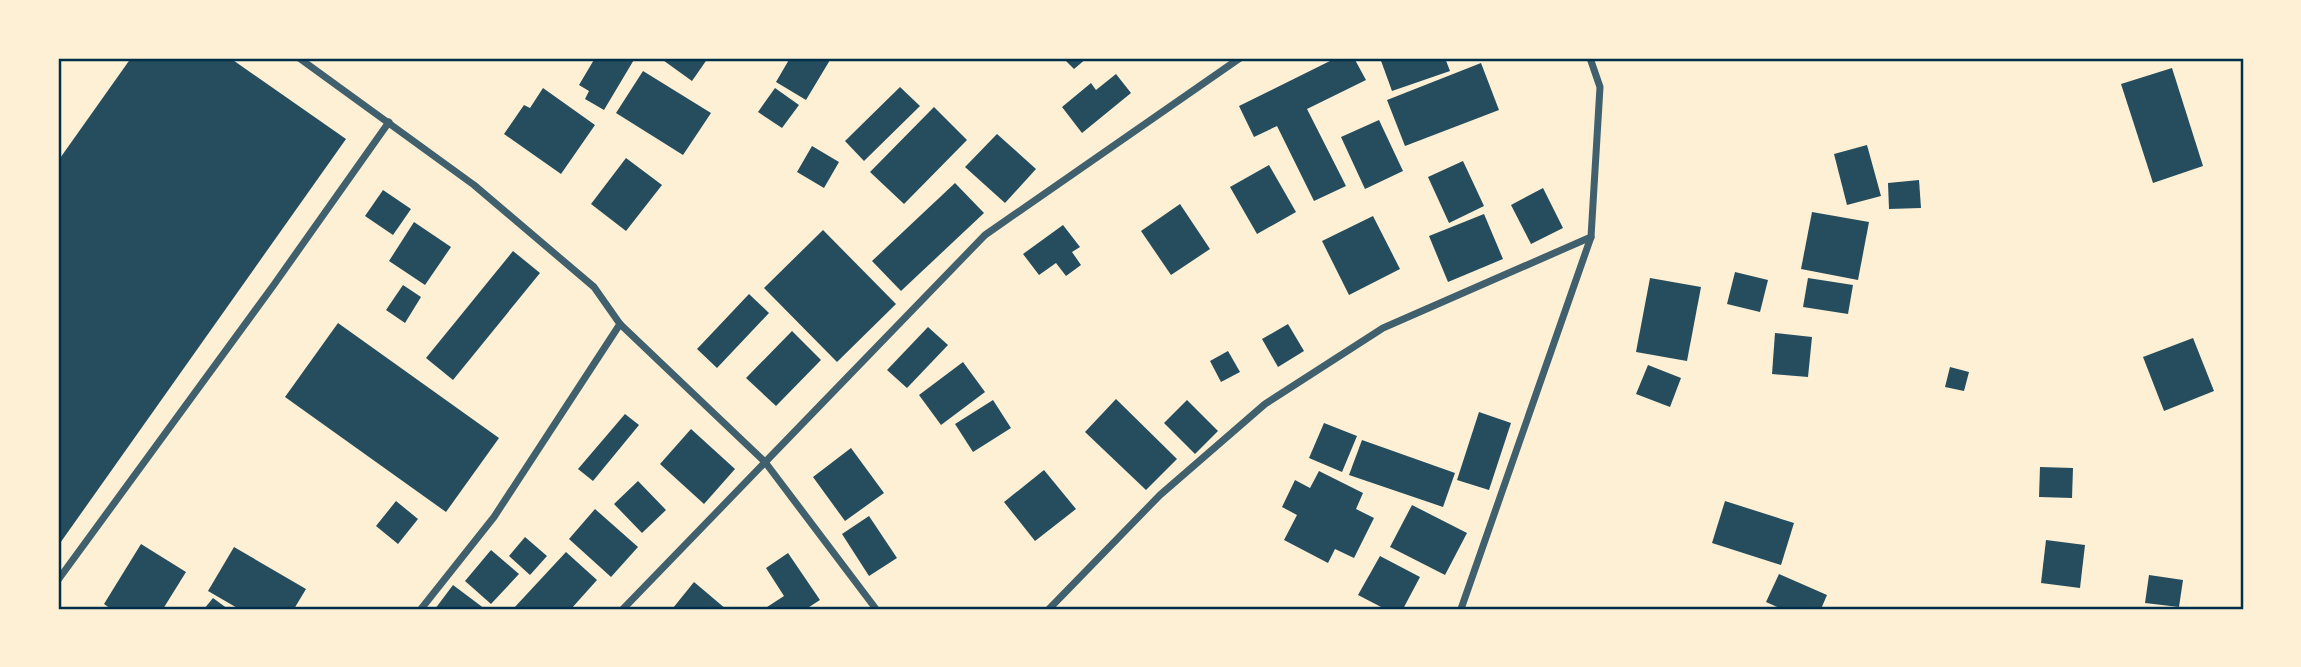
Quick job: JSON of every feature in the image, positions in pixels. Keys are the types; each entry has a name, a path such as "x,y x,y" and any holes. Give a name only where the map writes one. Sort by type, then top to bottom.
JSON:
{"street":[{"path":"299,58 474,185 594,287 620,324 765,462 876,609"},
{"path":"623,609 985,235 1240,58"},
{"path":"1461,609 1591,237 1600,87 1590,58"},
{"path":"58,580 273,286 389,121"},
{"path":"1049,609 1160,495 1265,404 1383,328 1591,237"},
{"path":"421,609 494,517 620,324"}],"building":[{"path":"131,58 230,58 346,139 58,546 58,161"},
{"path":"595,58 635,58 604,110 585,99 589,91 579,85"},
{"path":"660,58 708,58 692,81"},
{"path":"790,58 830,60 806,100 776,82"},
{"path":"1063,58 1087,58 1074,69"},
{"path":"1336,58 1354,58 1366,80 1307,109 1346,186 1314,201 1277,126 1254,137 1239,106"},
{"path":"1380,58 1445,58 1450,71 1392,91"},
{"path":"1481,63 1499,110 1405,146 1387,100"},
{"path":"2172,68 2203,166 2153,183 2121,84"},
{"path":"643,71 711,113 683,155 616,113"},
{"path":"1116,74 1131,93 1082,133 1062,107 1091,83 1096,90"},
{"path":"900,87 920,106 864,161 845,141"},
{"path":"543,88 595,125 561,174 504,134 524,105 530,108"},
{"path":"775,88 799,105 782,128 758,112"},
{"path":"934,107 967,140 904,204 870,172"},
{"path":"1379,120 1403,171 1365,189 1341,137"},
{"path":"997,134 1036,169 1005,203 965,167"},
{"path":"1867,145 1881,196 1847,205 1834,154"},
{"path":"812,146 839,162 824,188 797,172"},
{"path":"626,158 662,185 626,231 591,204"},
{"path":"1463,161 1484,206 1449,223 1428,177"},
{"path":"1269,165 1296,212 1257,234 1230,187"},
{"path":"1919,180 1921,208 1889,209 1888,183"},
{"path":"955,183 984,213 901,291 872,261"},
{"path":"1543,188 1563,228 1531,244 1511,205"},
{"path":"383,190 411,209 393,235 365,216"},
{"path":"1180,204 1210,249 1171,275 1141,231"},
{"path":"1812,212 1869,222 1858,280 1801,269"},
{"path":"1484,214 1503,259 1448,282 1429,236"},
{"path":"1373,216 1400,269 1349,295 1322,241"},
{"path":"414,222 451,247 425,285 389,261"},
{"path":"1063,225 1080,247 1072,252 1081,265 1066,276 1056,263 1039,275 1023,254"},
{"path":"823,230 896,304 837,362 764,288"},
{"path":"513,251 540,273 453,380 426,358"},
{"path":"1735,272 1768,280 1760,312 1727,304"},
{"path":"1650,278 1701,287 1687,361 1636,352"},
{"path":"1808,278 1853,285 1848,314 1803,307"},
{"path":"403,285 421,297 405,323 386,310"},
{"path":"749,294 769,313 717,368 697,349"},
{"path":"338,323 499,438 446,512 285,397"},
{"path":"1288,324 1304,351 1278,367 1262,339"},
{"path":"928,327 948,345 907,388 887,370"},
{"path":"792,331 821,360 776,406 746,378"},
{"path":"1775,333 1812,337 1808,377 1772,374"},
{"path":"2193,338 2214,391 2164,411 2143,357"},
{"path":"1228,351 1240,372 1221,382 1210,361"},
{"path":"963,362 985,392 941,425 919,395"},
{"path":"1648,365 1681,378 1670,407 1636,394"},
{"path":"1950,367 1969,372 1964,391 1945,387"},
{"path":"1116,399 1177,459 1146,490 1085,432"},
{"path":"993,400 1011,428 973,452 955,424"},
{"path":"1187,400 1218,431 1195,454 1164,423"},
{"path":"1479,412 1511,423 1489,490 1457,480"},
{"path":"625,414 639,425 593,481 578,469"},
{"path":"1324,423 1357,436 1342,472 1309,458"},
{"path":"691,429 735,469 704,504 660,464"},
{"path":"1362,440 1455,473 1443,507 1349,475"},
{"path":"851,448 884,493 845,521 813,477"},
{"path":"2040,467 2073,468 2072,498 2039,497"},
{"path":"1044,470 1076,509 1035,541 1004,502"},
{"path":"1319,471 1363,493 1356,509 1374,518 1354,558 1335,549 1328,563 1284,540 1297,515 1282,507 1295,480 1310,488"},
{"path":"638,481 666,510 642,533 614,504"},
{"path":"396,501 418,519 398,544 376,526"},
{"path":"1725,501 1794,523 1781,565 1712,543"},
{"path":"1412,505 1467,533 1445,575 1390,547"},
{"path":"595,509 638,547 611,577 569,539"},
{"path":"869,516 897,558 869,576 842,534"},
{"path":"525,537 547,556 530,575 509,556"},
{"path":"2046,540 2085,545 2080,588 2041,583"},
{"path":"141,544 186,572 163,609 111,609 104,604"},
{"path":"234,547 306,589 294,609 239,609 208,591"},
{"path":"491,550 519,574 491,604 465,581"},
{"path":"566,552 597,580 571,609 513,609"},
{"path":"788,553 820,600 806,609 764,609 784,596 766,568"},
{"path":"1380,556 1420,577 1403,609 1385,609 1358,595"},
{"path":"1779,574 1827,595 1821,609 1782,609 1766,602"},
{"path":"2149,575 2183,580 2179,607 2145,603"},
{"path":"694,582 726,609 673,608"},
{"path":"453,585 485,609 435,609"},
{"path":"213,598 228,609 204,609"}]}
